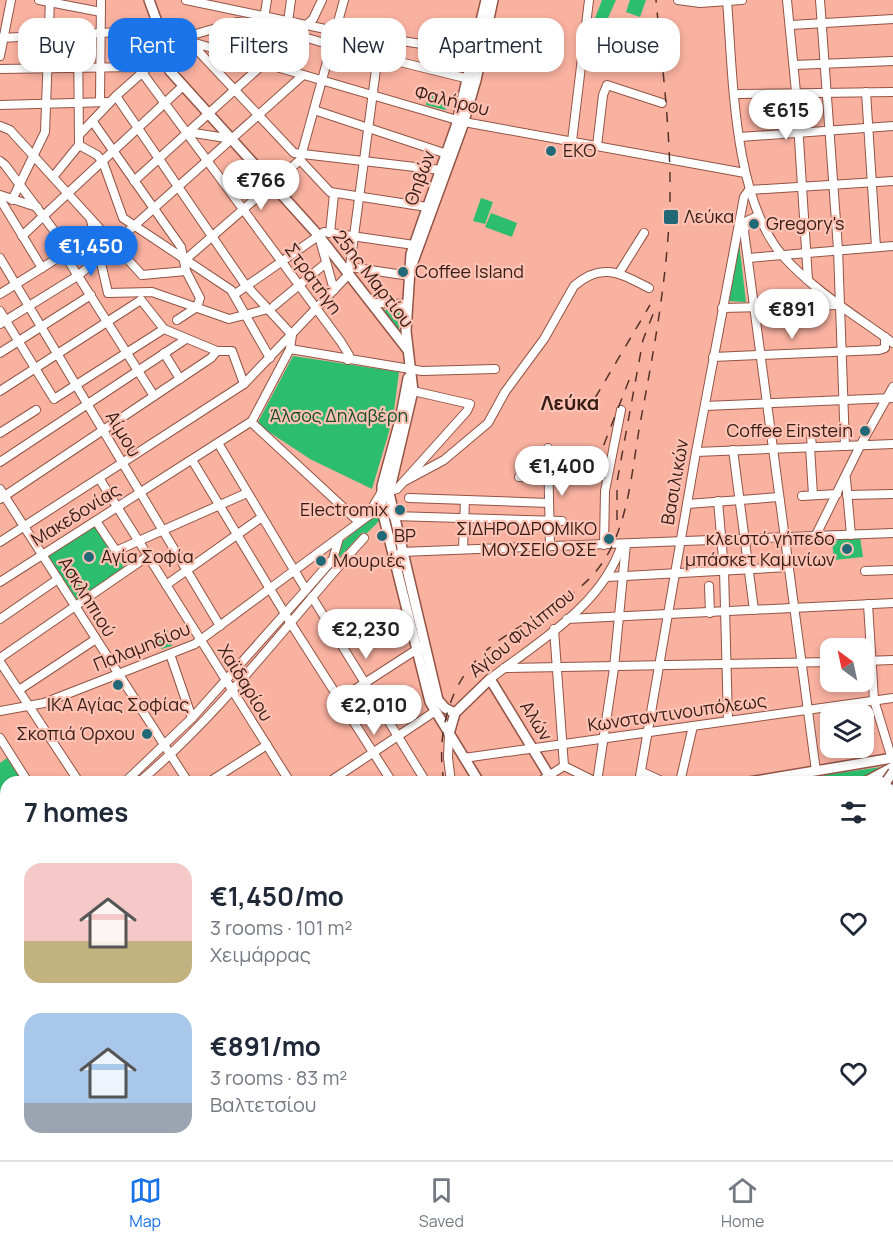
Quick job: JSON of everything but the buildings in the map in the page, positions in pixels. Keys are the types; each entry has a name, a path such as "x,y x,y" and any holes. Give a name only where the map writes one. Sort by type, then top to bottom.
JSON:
{"main road":[{"name":"25ης Μαρτίου","path":"149,0 156,18"},
{"name":"Θηβών","path":"482,18 486,0"},
{"name":"Θηβών","path":"385,493 413,391 407,349 407,304 414,245 461,121 493,0"},
{"name":"25ης Μαρτίου","path":"172,72 350,270 407,349"},
{"name":"Θηβών","path":"461,121 471,72"},
{"path":"413,262 461,121"},
{"name":"Θηβών","path":"411,370 385,493 389,512 386,525 420,647"},
{"path":"389,512 401,552 434,712 475,776"},
{"path":"420,647 438,700 445,708 455,713 449,734"},
{"name":"Αγίου Φιλίππου","path":"455,713 490,679"},
{"name":"Αλών","path":"490,679 550,776"},
{"path":"787,776 893,761"},
{"path":"873,776 893,761"}],"street":[{"path":"0,56 11,0"},
{"path":"39,0 101,12"},
{"path":"100,101 101,0"},
{"path":"186,0 244,12 259,18"},
{"path":"264,18 267,0"},
{"path":"289,18 291,0"},
{"path":"309,21 318,14 322,0"},
{"path":"339,18 344,0"},
{"path":"572,141 589,0"},
{"path":"678,0 700,3 742,0"},
{"path":"727,0 745,173 758,216 783,255 808,280 893,342"},
{"path":"787,0 791,25 808,280"},
{"path":"820,0 824,24 838,249 845,446"},
{"path":"49,18 50,1"},
{"path":"243,18 244,12"},
{"path":"791,25 893,19"},
{"path":"96,32 108,32"},
{"path":"2,38 18,37"},
{"path":"197,44 200,53 291,151 300,157 327,190 334,194 427,207"},
{"name":"Φαλήρου","path":"197,44 209,48"},
{"path":"794,66 893,61"},
{"path":"406,64 469,79"},
{"path":"96,68 108,68"},
{"path":"0,69 18,69"},
{"path":"12,200 45,132 49,72"},
{"path":"53,177 79,145 78,72"},
{"path":"79,135 141,72"},
{"name":"Στρατήγη","path":"143,72 341,342 349,355 348,360"},
{"path":"134,181 253,72"},
{"name":"Φαλήρου","path":"289,72 461,121 745,173"},
{"path":"185,260 300,157 322,72"},
{"path":"0,542 244,384 334,290 350,270 376,72"},
{"path":"3,322 79,275 303,76"},
{"path":"597,146 603,95 607,85 662,103"},
{"path":"22,236 183,86"},
{"path":"866,92 876,247"},
{"path":"735,94 893,92"},
{"path":"0,105 79,103 113,99"},
{"path":"113,99 159,159 247,286 271,307 292,335"},
{"path":"314,110 447,154"},
{"path":"93,122 181,247 186,271 200,298 197,307 177,320"},
{"path":"0,126 10,129 141,275 142,296 164,329 217,351 228,349 234,355 244,384"},
{"path":"740,137 893,126"},
{"path":"188,132 233,139"},
{"path":"79,145 103,162 121,215 235,294 270,358"},
{"path":"300,157 364,159 441,170"},
{"path":"0,161 45,216 61,240 64,254 154,396"},
{"path":"749,190 893,182"},
{"name":"Βασιλικών","path":"641,776 722,308 742,204 749,190"},
{"path":"330,233 334,194"},
{"path":"0,197 38,208"},
{"path":"0,197 42,268"},
{"path":"758,216 750,218 745,226 748,258 816,771"},
{"path":"91,220 108,293 142,296"},
{"path":"235,294 324,232 414,245"},
{"path":"619,273 644,233"},
{"path":"319,236 334,290"},
{"path":"748,258 893,246"},
{"path":"0,294 64,254"},
{"name":"Αίμου","path":"0,258 220,626"},
{"path":"0,391 109,322 142,296 152,292 229,319 247,316 271,307 326,263"},
{"path":"350,270 410,276"},
{"path":"141,275 186,271"},
{"path":"385,493 444,460 488,423 505,392 540,346 574,286 596,273 619,273 649,288"},
{"path":"0,353 91,295"},
{"path":"372,303 407,304"},
{"path":"722,308 840,305"},
{"path":"0,311 3,322 18,340 54,399 164,329"},
{"name":"Μακεδονίας","path":"0,582 251,422 290,349 292,335"},
{"path":"713,357 882,349 885,337"},
{"path":"0,462 186,339"},
{"path":"290,349 411,370 495,369"},
{"path":"2,495 180,379 211,358 217,351"},
{"path":"164,353 180,379"},
{"path":"815,537 860,446 890,398 893,387"},
{"path":"405,481 471,404 413,391"},
{"path":"705,406 890,398"},
{"path":"0,433 36,410"},
{"path":"604,544 605,491 621,410"},
{"path":"251,422 359,522"},
{"path":"811,436 813,495"},
{"path":"218,443 306,590"},
{"path":"696,452 893,444"},
{"path":"548,448 550,546"},
{"path":"733,450 754,610"},
{"path":"192,460 290,622 388,776"},
{"path":"519,477 549,479"},
{"path":"846,477 851,535"},
{"name":"Χαϊδαρίου","path":"99,478 286,776"},
{"path":"96,520 116,551 248,493"},
{"name":"Παλαμηδίου","path":"0,711 30,707 201,640 368,516 385,493"},
{"path":"802,496 837,494"},
{"path":"847,495 893,494"},
{"name":"Ασκληπιού","path":"2,495 184,776"},
{"path":"687,504 779,497"},
{"path":"409,498 549,502"},
{"path":"463,549 465,500"},
{"path":"718,501 723,540 728,721"},
{"path":"389,512 464,518 562,521"},
{"name":"Παλαμηδίου","path":"368,516 389,512"},
{"path":"166,585 262,517"},
{"path":"401,552 893,533"},
{"path":"132,776 192,718 306,590 333,559 339,538"},
{"path":"146,776 232,689 364,538"},
{"path":"598,776 614,668 624,544"},
{"name":"Αγίου Φιλίππου","path":"490,679 567,620 588,600 607,577 624,544"},
{"path":"75,776 0,660 148,556"},
{"path":"607,577 789,567"},
{"path":"866,571 893,570"},
{"path":"0,619 58,579"},
{"path":"709,586 710,612"},
{"path":"312,597 422,776"},
{"path":"567,620 893,603"},
{"path":"868,604 868,638"},
{"path":"553,776 564,766 555,629"},
{"path":"19,690 96,639"},
{"path":"340,699 420,647"},
{"path":"170,654 192,718"},
{"path":"874,661 893,660"},
{"path":"504,668 614,668 820,662"},
{"path":"873,692 893,761"},
{"name":"Κωνσταντινουπόλεως","path":"464,758 893,698"},
{"path":"338,776 434,712"},
{"path":"681,776 693,726"},
{"path":"449,734 450,776"},
{"path":"0,738 24,776"},
{"path":"218,776 267,745"},
{"path":"564,766 585,776"},
{"path":"642,772 651,776"}],"green space":[{"path":"602,0 616,0 608,18 595,18"},
{"path":"630,0 646,0 640,17 626,12"},
{"path":"429,93 449,99 445,110 426,105"},
{"path":"481,198 493,202 485,224 473,221"},
{"path":"491,213 517,223 512,237 485,227"},
{"path":"739,242 746,302 728,301"},
{"path":"389,307 400,308 399,331 384,310 388,310"},
{"name":"Άλσος Δηλαβέρη","path":"293,356 399,372 393,418 372,489 310,459 257,424"},
{"path":"378,513 382,522 378,522 366,534 363,532 337,560 342,542"},
{"path":"95,523 125,569 76,602 45,554"},
{"name":"κλειστό γήπεδο μπάσκετ Καμινίων","path":"860,537 863,557 834,560 832,541"},
{"path":"167,629 172,646 161,649 156,633"},
{"path":"7,758 19,776 0,776 0,763"},
{"path":"881,767 865,776 824,775"}],"railway":[{"path":"443,776 443,731 460,682 479,658 501,639 575,591 596,571 619,530 630,485 655,340 669,227 669,149 656,0"},
{"path":"595,398 650,305"},
{"path":"617,520 617,482 643,340 655,309"},
{"path":"593,462 603,447 631,375"},
{"path":"596,465 610,457"},
{"path":"597,473 605,478"}],"place":[{"name":"EKO","path":"551,151"},
{"name":"Λεύκα","path":"671,217"},
{"name":"Gregory's","path":"754,224"},
{"name":"Coffee Island","path":"403,272"},
{"name":"Coffee Einstein","path":"865,431"},
{"name":"Electromix","path":"400,510"},
{"name":"BP","path":"382,536"},
{"name":"ΣΙΔΗΡΟΔΡΟΜΙΚΟ ΜΟΥΣΕΙΟ ΟΣΕ","path":"609,539"},
{"name":"κλειστό γήπεδο μπάσκετ Καμινίων","path":"847,549"},
{"name":"Αγία Σοφία","path":"89,557"},
{"name":"Μουριές","path":"321,561"},
{"name":"ΙΚΑ Αγίας Σοφίας","path":"118,685"},
{"name":"Σκοπιά Όρχου","path":"147,734"}],"district":[{"name":"Λεύκα","path":"570,403"}]}
